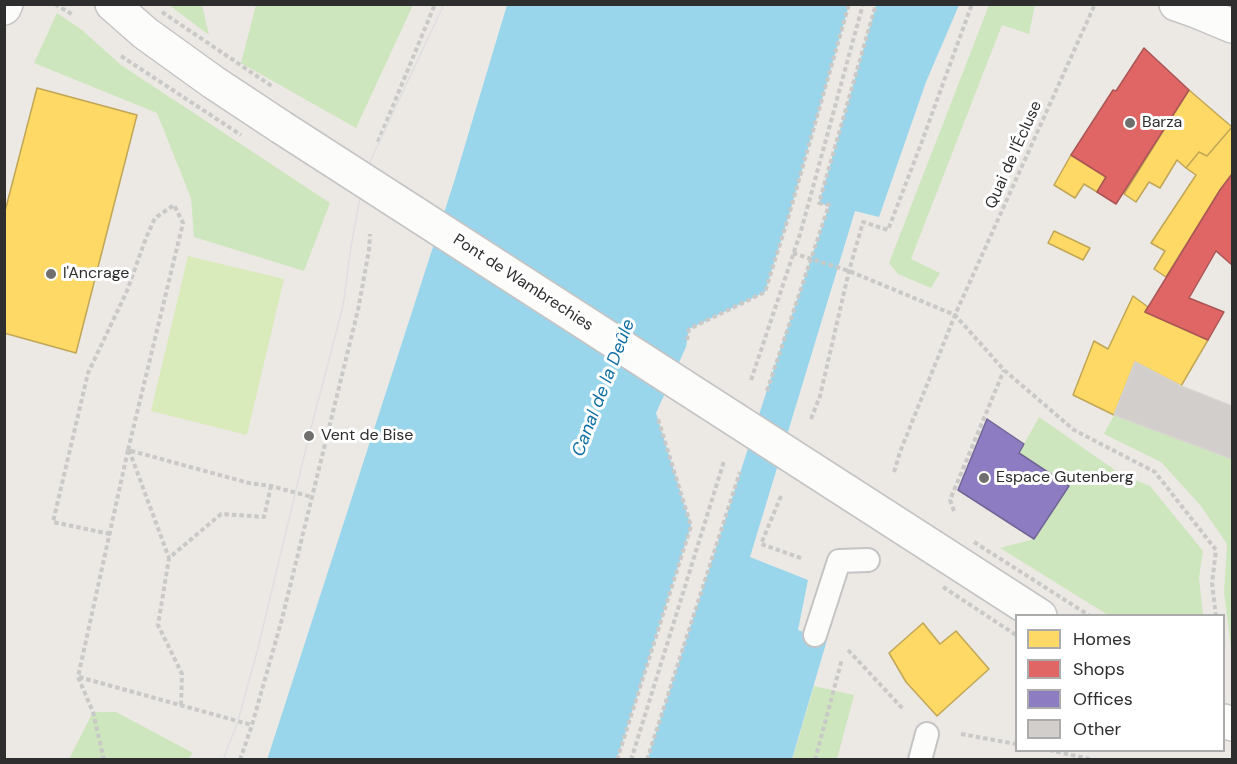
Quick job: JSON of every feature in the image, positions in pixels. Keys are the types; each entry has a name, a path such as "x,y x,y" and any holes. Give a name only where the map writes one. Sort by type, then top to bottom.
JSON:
{"street":[{"name":"Pont de Wambrechies","path":"112,4 145,33 213,82 1037,614"},
{"path":"1176,4 1233,26"}],"lane":[{"path":"815,635 839,561 868,560"},
{"path":"920,759 927,734"}],"path":[{"path":"377,145 435,4"},
{"path":"765,396 829,205 819,203 876,4"},
{"path":"848,271 863,222 888,230 972,4"},
{"name":"Quai de l'Écluse","path":"955,315 1095,4"},
{"path":"104,759 93,712 78,677 110,534 128,450 183,223 174,205 156,218 146,238 127,291 88,373 52,522 110,534"},
{"path":"240,759 282,619 358,310 371,227"},
{"path":"793,253 848,271 955,315 1004,370 1074,430 1155,472 1216,550 1212,583 1216,614"},
{"path":"950,500 1004,370"},
{"path":"128,450 249,483 271,486 312,497"},
{"path":"128,450 169,558 158,625 182,674 181,705"},
{"path":"647,759 743,464"},
{"path":"169,558 221,514 264,517 271,486"},
{"path":"815,759 845,648"},
{"path":"78,677 252,725"},
{"path":"1059,752 1094,759"}],"green space":[{"path":"169,5 202,5 209,35"},
{"path":"256,5 413,5 356,128 241,63"},
{"path":"989,5 1035,5 1029,34 1002,25 911,259 940,273 931,288 898,274 889,263"},
{"path":"57,13 82,30 121,65 330,203 304,271 194,237 191,198 157,113 34,63"},
{"path":"188,256 284,279 247,435 151,411"},
{"path":"1114,415 1232,459 1232,656 1224,592 1227,544 1201,506 1161,462 1104,434"},
{"path":"1039,417 1122,475 1150,486 1203,551 1199,578 1203,614 1106,614 1000,548 1034,539 1069,486 1019,453"},
{"path":"814,686 854,695 837,759 792,760"},
{"path":"93,712 116,712 193,753 188,759 69,759"}],"water":[{"name":"Canal de la Deûle","path":"507,5 849,5 765,292 689,329 686,347 656,413 691,526 617,759 267,760 454,182"},
{"path":"876,5 959,5 926,82 879,217 855,211 750,557 808,580 798,630 827,640 792,759 647,760 829,206 819,203"}],"building: Homes":[{"name":"l'Ancrage","path":"37,88 137,115 76,353 4,333 4,215"},
{"path":"1189,90 1232,127 1207,156 1199,152 1186,168 1177,160 1160,188 1149,182 1136,202 1124,194"},
{"path":"1232,127 1232,174 1166,277 1154,269 1165,251 1151,243 1196,175 1186,168 1199,152 1207,156"},
{"path":"1071,155 1106,177 1097,192 1084,184 1075,198 1054,185"},
{"path":"1054,231 1090,248 1083,260 1048,243"},
{"path":"1133,296 1148,307 1145,312 1208,340 1181,386 1135,362 1114,415 1073,395 1094,341 1108,349"},
{"path":"923,623 940,644 956,631 989,669 937,716 906,682 889,653"}],"building: Shops":[{"name":"Barza","path":"1144,48 1189,90 1116,204 1097,192 1106,177 1071,155 1113,90 1116,91"},
{"path":"1232,174 1232,265 1216,251 1189,298 1224,312 1208,340 1145,312"}],"building: Offices":[{"path":"987,419 1024,444 1019,453 1069,486 1034,539 958,490"}],"building: Other":[{"path":"1135,362 1181,386 1232,406 1232,459 1114,415"}],"tram line":[{"path":"223,760 238,721 258,648 343,306 351,247 368,166 444,4"}],"place":[{"name":"Barza","path":"1130,123"},
{"name":"l'Ancrage","path":"51,274"},
{"name":"Vent de Bise","path":"309,436"},
{"name":"Espace Gutenberg","path":"984,478"}]}
